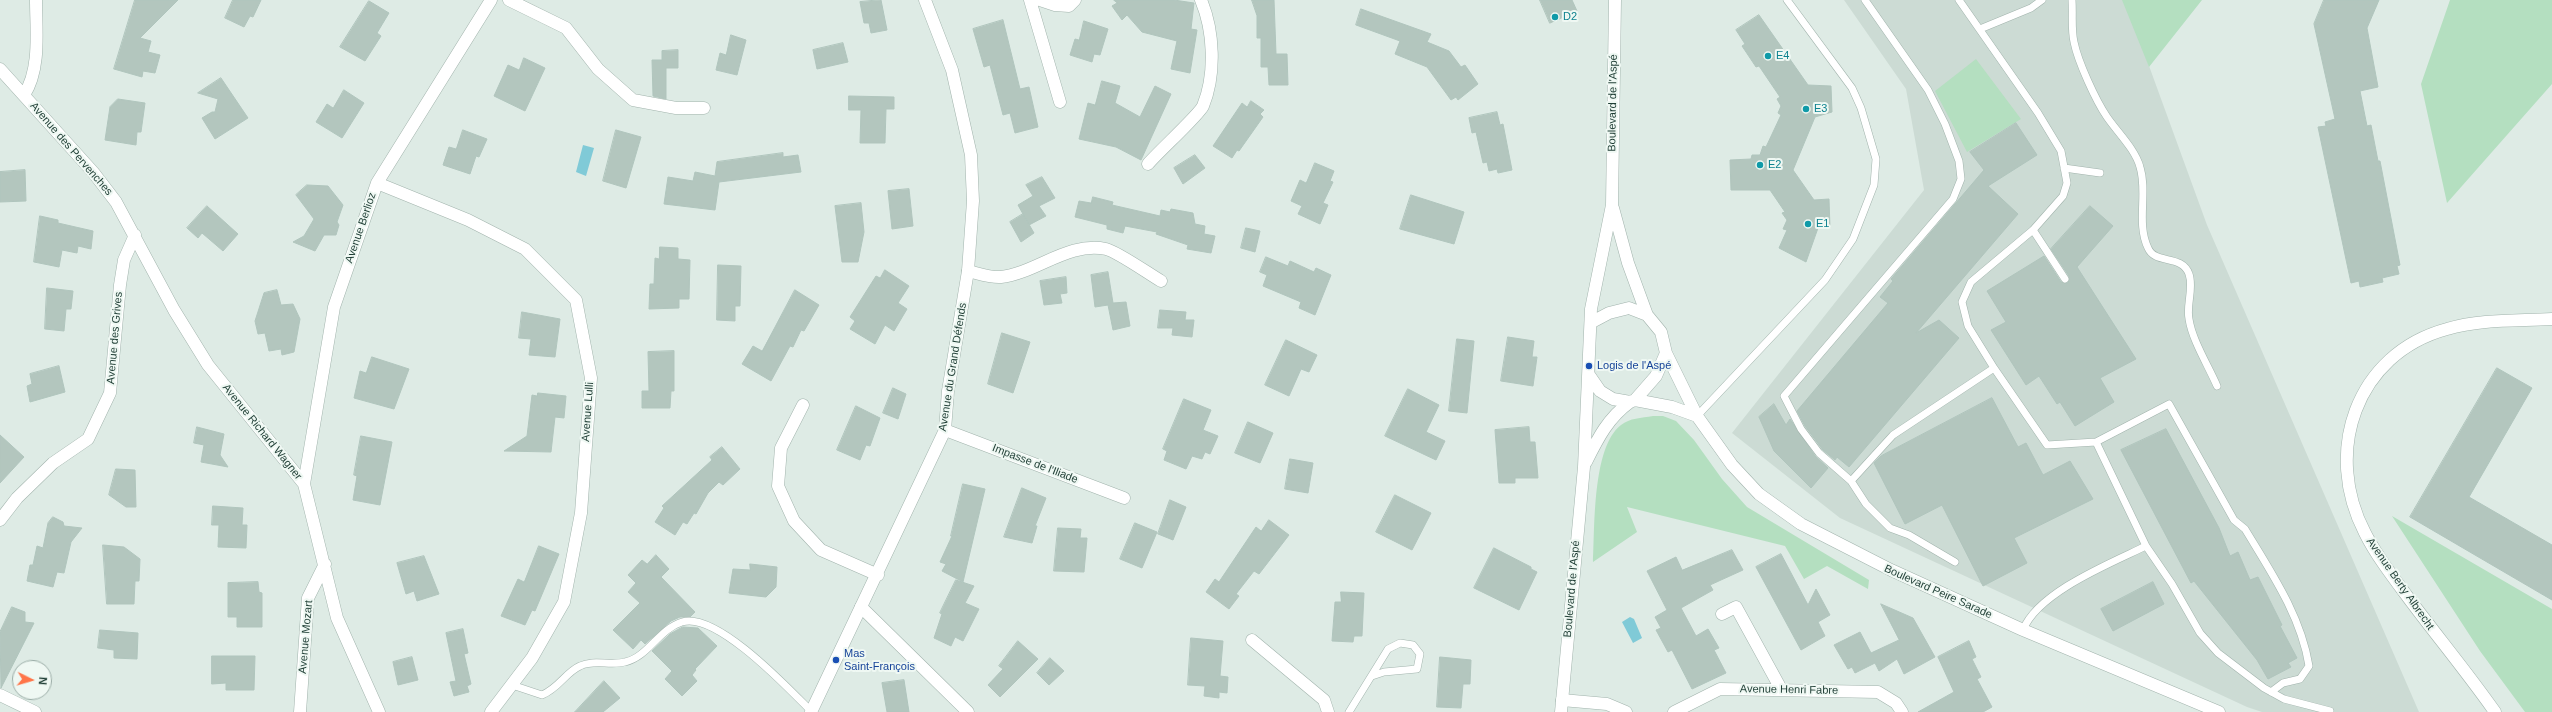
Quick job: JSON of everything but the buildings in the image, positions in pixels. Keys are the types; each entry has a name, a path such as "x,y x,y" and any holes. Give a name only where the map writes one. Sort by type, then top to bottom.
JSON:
{"street":[{"path":"24,95 30,86 35,65 36,0"},
{"name":"Avenue Berlioz","path":"304,484 334,307 377,183 491,0"},
{"path":"509,0 566,28 598,69 634,100 676,108 704,108"},
{"name":"Avenue du Grand Défends","path":"811,711 878,575 945,430 948,391 968,271 973,201 971,155 952,70 925,0"},
{"path":"1030,0 1060,102"},
{"path":"1040,0 1055,5 1069,6 1075,0"},
{"path":"1148,164 1203,107 1212,63 1207,14 1201,0"},
{"name":"Boulevard de l'Aspé","path":"1592,322 1591,309 1612,205 1615,0"},
{"name":"Avenue des Pervenches","path":"0,69 93,172 116,202 136,235"},
{"name":"Avenue Lulli","path":"377,183 468,220 525,249 576,300 591,378 581,513 564,602 532,658 491,712"},
{"name":"Boulevard de l'Aspé","path":"1612,205 1628,263 1647,315"},
{"name":"Avenue Richard Wagner","path":"136,235 174,310 208,365 304,484 325,564 337,618 379,712"},
{"name":"Avenue des Grives","path":"0,520 17,498 53,463 88,439 110,393 120,285 124,260 136,235"},
{"path":"968,271 999,278 1031,270 1054,257 1083,250 1106,249 1161,281"},
{"path":"1633,401 1656,376 1666,353 1661,332 1647,315 1629,308 1609,313 1592,322 1589,375 1600,391 1613,399 1672,407 1697,416"},
{"name":"Avenue Berty Albrecht","path":"2495,712 2393,577 2365,534 2351,503 2347,481 2345,457 2348,436 2353,414 2365,389 2382,368 2403,350 2423,338 2446,329 2470,324 2552,319"},
{"name":"Boulevard Peire Sarade","path":"1666,353 1697,416 1732,465 1759,494 1801,524 1890,570 2023,630 2218,712"},
{"name":"Boulevard de l'Aspé","path":"1562,706 1584,467 1589,375"},
{"name":"Boulevard de l'Aspé","path":"1584,467 1601,432 1617,412 1633,401"},
{"path":"803,405 781,448 778,486 794,520 820,550 878,575"},
{"name":"Impasse de l'Iliade","path":"945,430 1124,498"},
{"name":"Avenue Mozart","path":"300,712 308,598 325,564"},
{"path":"861,607 968,712"},
{"path":"1722,614 1736,607 1781,689"},
{"path":"1252,640 1324,700 1328,712"},
{"name":"Avenue Henri Fabre","path":"1674,712 1720,689 1878,692 1896,703 1902,712"},
{"path":"0,695 35,712"},
{"path":"1562,706 1607,704 1626,712"}],"lane":[{"path":"1697,416 1825,280 1853,239 1874,185 1876,159 1861,108 1852,88 1787,0"},
{"path":"1865,0 1928,90 1945,124 1959,160 1961,179 1953,198 1784,396 1801,429 1818,453 1851,481 1866,504 1890,528 1908,535 1955,562"},
{"path":"1959,0 2038,113 2061,151 2067,183 2063,196 2033,230 1970,282 1962,302 1968,326 1994,368 2047,445 2096,442 2169,404 2234,520 2245,529 2290,605 2306,648 2309,666 2300,679 2283,683 2271,692"},
{"path":"1980,29 2031,8 2042,0"},
{"path":"2072,0 2073,41 2077,56 2106,115 2137,158 2141,168 2143,180 2143,235 2148,250 2155,256 2173,259 2183,265 2189,274 2189,320 2217,386"},
{"path":"2064,168 2100,173"},
{"path":"2033,230 2064,279"},
{"path":"1851,481 1893,435 1994,368"},
{"path":"2096,442 2146,546 2172,584 2200,633 2218,654 2271,692 2284,699 2330,711"},
{"path":"2023,630 2026,621 2038,609 2069,584 2146,546"},
{"path":"512,685 542,695 554,690 578,666 588,663 625,662 640,656 671,628 682,622 693,621 713,628 764,663 811,711"},
{"path":"1349,712 1388,649 1400,642 1413,645 1420,654 1417,669 1384,672 1372,676"}],"shaded area":[{"path":"1844,0 2125,0 2207,225 2419,712 2262,712 2247,707 1840,518 1732,433 1924,190 1906,89"}],"green space":[{"path":"2122,0 2202,0 2149,67"},
{"path":"2450,0 2552,0 2552,84 2447,203 2421,84"},
{"path":"1976,59 2021,119 1967,152 1935,91"},
{"path":"1653,416 1663,416 1676,421 1694,440 1722,479 1747,507 1869,580 1868,589 1827,566 1804,579 1785,546 1627,507 1637,532 1593,562 1597,489 1605,451 1612,436 1621,425 1632,420"},
{"path":"2392,516 2552,609 2552,712 2525,712 2480,651"}],"water":[{"path":"583,145 594,148 586,176 576,172"},
{"path":"1630,617 1634,619 1642,638 1633,643 1622,622"}],"place":[{"name":"D2","path":"1555,17"},
{"name":"E4","path":"1768,56"},
{"name":"E3","path":"1806,109"},
{"name":"E2","path":"1760,165"},
{"name":"E1","path":"1808,224"},
{"name":"Logis de l'Aspé","path":"1589,366"},
{"name":"Mas Saint-François","path":"836,660"}]}
